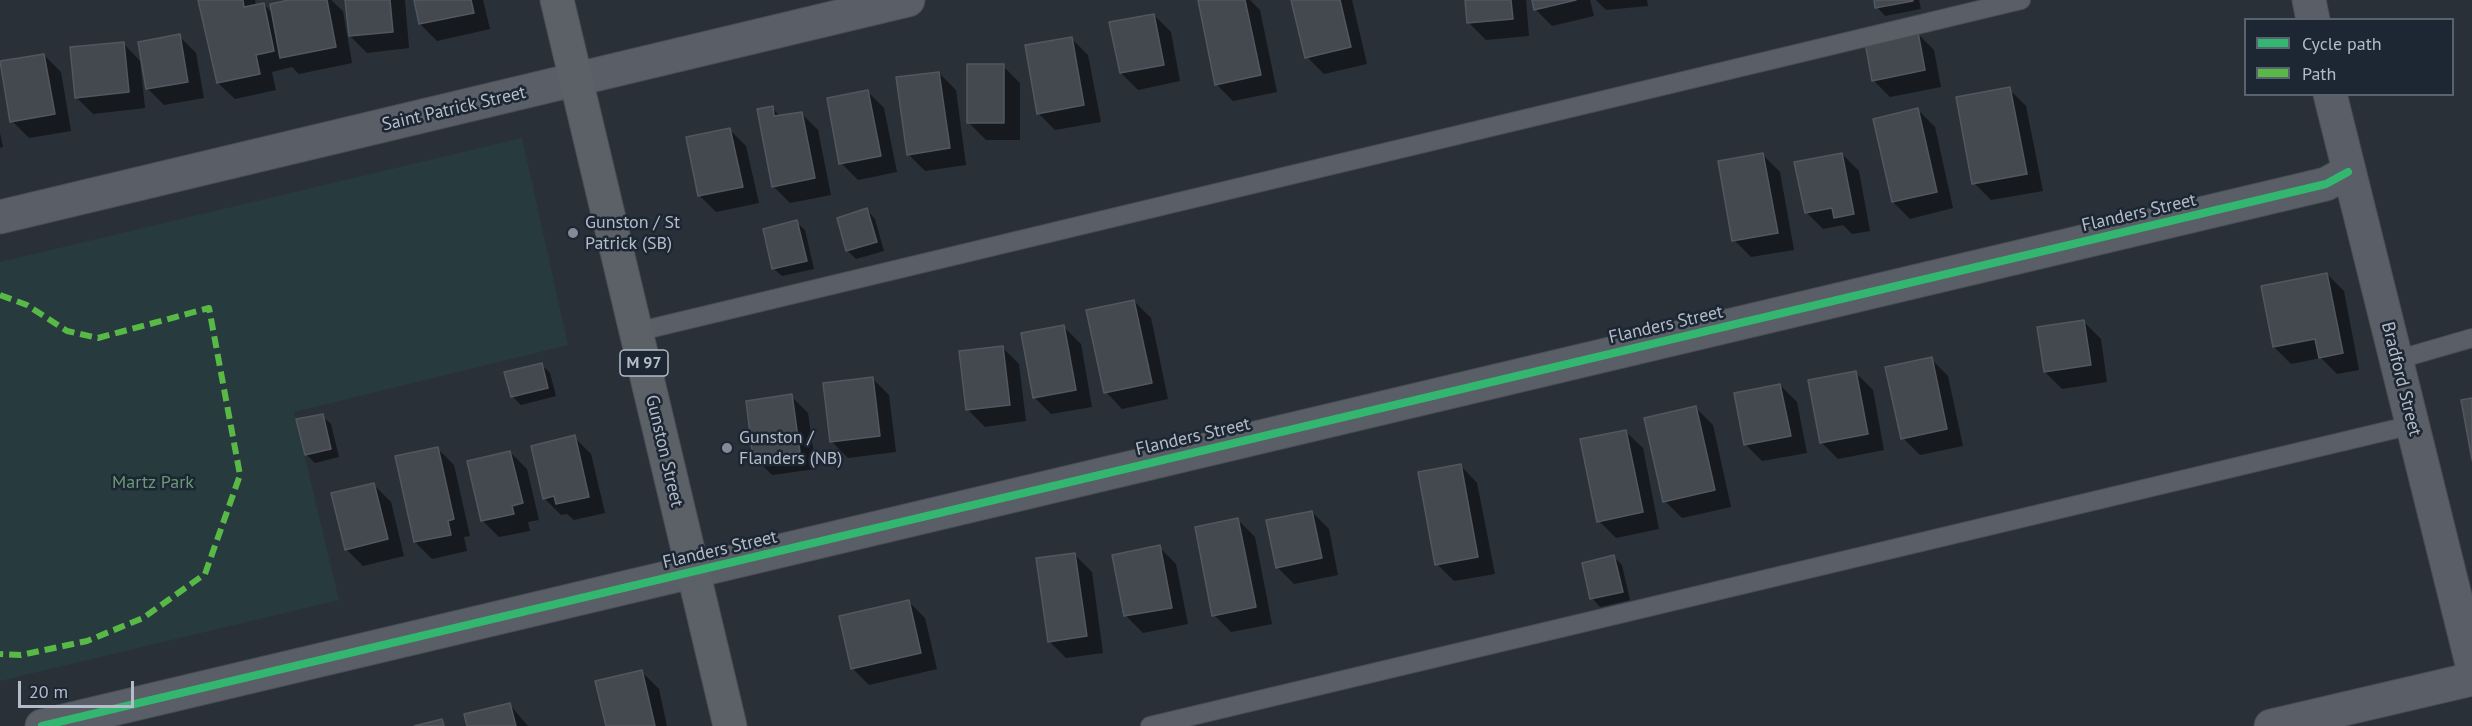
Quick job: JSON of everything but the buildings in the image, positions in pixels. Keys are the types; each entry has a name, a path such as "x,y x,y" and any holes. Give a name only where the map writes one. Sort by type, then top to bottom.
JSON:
{"main road":[{"name":"Gunston Street","path":"557,0 730,726"}],"street":[{"name":"Saint Patrick Street","path":"0,217 908,0"},
{"path":"2308,0 2312,18"},
{"name":"Bradford Street","path":"2330,96 2472,664"},
{"name":"Flanders Street","path":"42,726 2326,184 2348,172"},
{"path":"2283,725 2472,679"}],"lane":[{"path":"636,332 2021,0"},
{"path":"2396,360 2472,338"},
{"path":"1150,726 2412,424"}],"green space":[{"name":"Martz Park","path":"522,138 568,345 294,412 339,600 0,681 0,262"}],"marked path":[{"path":"0,295 27,305 67,331 98,338 209,308 240,475 205,574 143,618 87,641 21,655 0,654"}],"cycle path":[{"path":"42,726 2326,184 2348,172"}],"place":[{"name":"Gunston / St Patrick (SB)","path":"573,233"},
{"name":"Gunston / Flanders (NB)","path":"727,448"}]}
